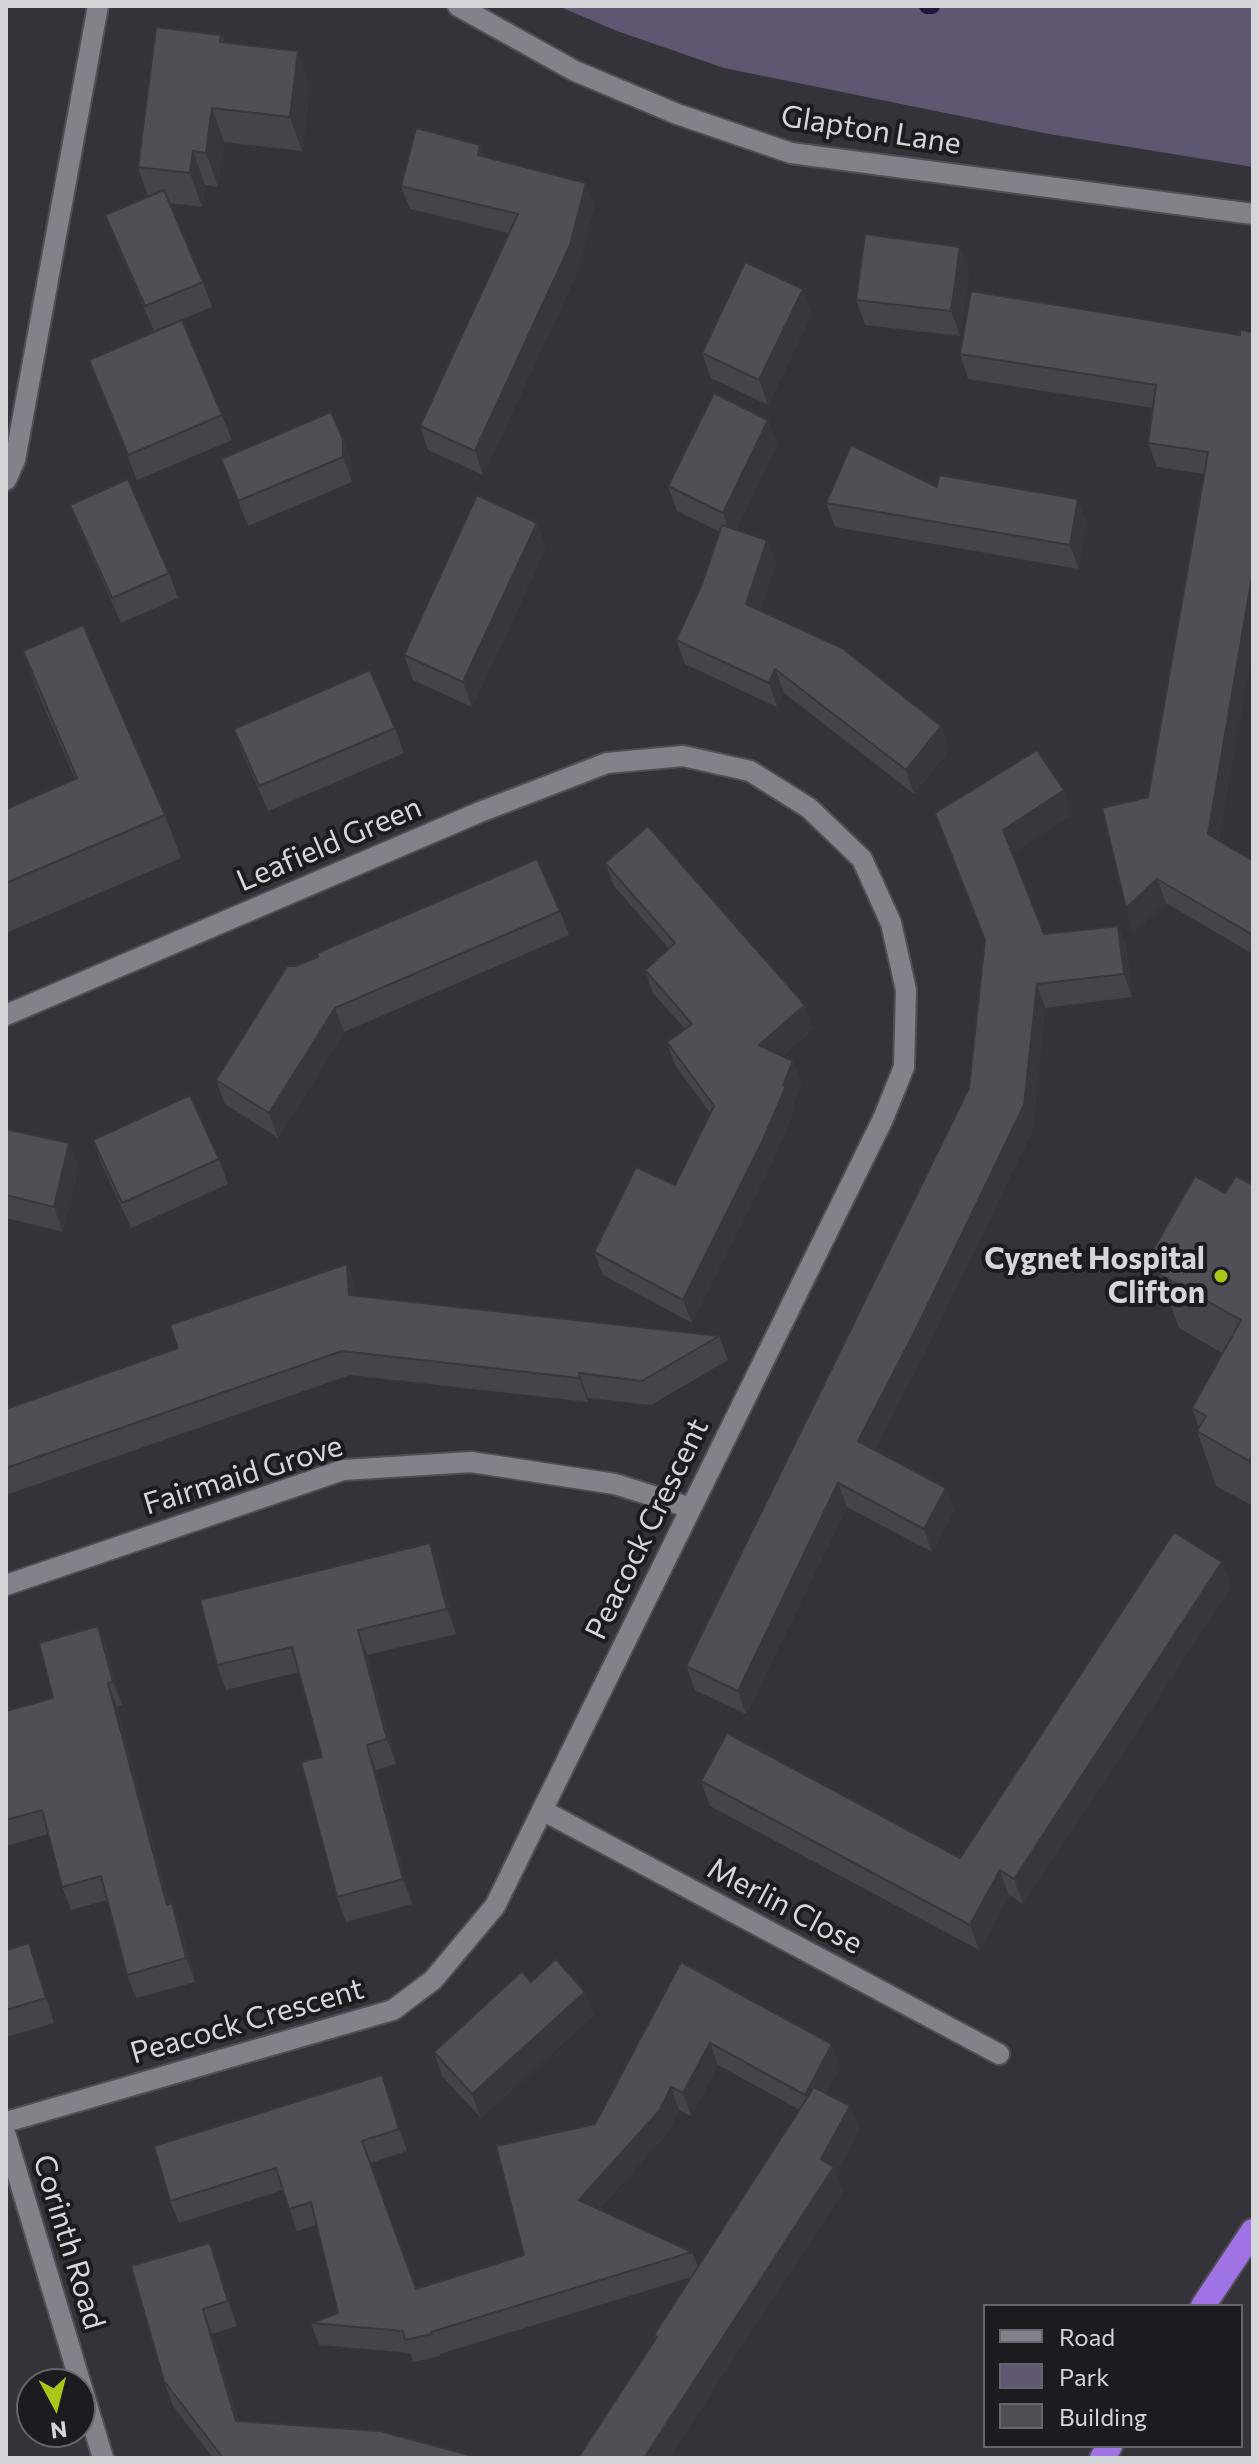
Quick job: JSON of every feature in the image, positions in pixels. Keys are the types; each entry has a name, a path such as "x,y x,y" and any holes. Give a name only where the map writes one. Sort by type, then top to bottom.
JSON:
{"highway":[{"path":"1204,2304 1253,2231"}],"street":[{"path":"6,480 15,460 98,6"},
{"name":"Glapton Lane","path":"458,6 575,71 677,114 791,153 1253,214"},
{"name":"Leafield Green","path":"6,1015 480,812 607,763 683,756"},
{"name":"Peacock Crescent","path":"6,2122 393,2010 433,1980 495,1906 888,1106 904,1067 906,990 891,923 862,859 809,808 750,771 683,756"},
{"name":"Fairmaid Grove","path":"6,1585 343,1470 471,1462 615,1484 691,1508"},
{"name":"Merlin Close","path":"542,1810 999,2054"},
{"name":"Corinth Road","path":"6,2136 103,2458"}],"green space":[{"path":"558,6 1253,6 1253,167 1049,134 724,68 617,31"}],"building":[{"path":"156,27 221,35 220,42 298,51 290,117 212,108 206,153 193,151 190,173 138,167"},
{"path":"416,128 480,145 478,155 586,183 570,245 475,451 420,426 518,214 401,186"},
{"path":"164,190 203,282 145,306 105,215"},
{"path":"865,234 960,247 951,311 856,300"},
{"path":"745,262 803,289 759,380 702,353"},
{"path":"971,291 1240,335 1240,330 1253,332 1253,571 1208,834 1253,861 1253,935 1157,879 1126,908 1102,808 1148,797 1208,452 1148,443 1156,385 960,354"},
{"path":"182,320 222,415 128,455 89,360"},
{"path":"714,393 768,420 723,513 668,486"},
{"path":"331,412 343,439 343,457 238,501 221,459"},
{"path":"851,445 937,487 939,475 1078,499 1070,545 826,503"},
{"path":"128,479 169,573 112,598 70,505"},
{"path":"477,495 537,523 463,682 404,655"},
{"path":"722,525 767,540 746,604 842,648 941,726 906,770 775,669 769,683 676,640 702,584"},
{"path":"83,625 165,815 6,883 6,809 77,778 23,651"},
{"path":"370,670 395,728 259,786 234,729"},
{"path":"1037,750 1064,790 1003,830 1044,934 1118,926 1124,974 1037,984 1024,1105 917,1327 858,1441 946,1488 924,1529 838,1483 738,1691 686,1666 969,1088 985,940 935,813"},
{"path":"648,826 805,1005 759,1045 793,1061 783,1085 786,1086 763,1140 683,1300 594,1252 636,1167 675,1185 714,1106 667,1042 692,1024 645,970 675,943 605,863"},
{"path":"537,859 560,911 335,1008 269,1113 216,1080 287,966 318,957 317,953"},
{"path":"190,1095 219,1159 122,1203 93,1140"},
{"path":"6,1129 69,1143 54,1207 6,1195"},
{"path":"1195,1176 1225,1193 1236,1176 1253,1185 1253,1454 1249,1461 1197,1431 1206,1416 1192,1408 1241,1320 1159,1274 1168,1258 1153,1250"},
{"path":"347,1264 349,1295 719,1336 642,1381 579,1373 579,1378 342,1351 6,1468 6,1409 178,1348 170,1325"},
{"path":"1174,1532 1222,1562 1014,1879 1000,1870 970,1925 701,1781 727,1733 960,1858"},
{"path":"430,1543 447,1609 358,1630 387,1739 367,1745 403,1879 337,1897 301,1762 322,1757 292,1647 217,1665 200,1600"},
{"path":"98,1626 113,1682 108,1683 167,1905 172,1903 186,1958 127,1975 101,1876 62,1887 42,1810 6,1820 6,1711 53,1698 39,1643"},
{"path":"29,1943 46,1998 6,2010 6,1950"},
{"path":"556,1959 585,1992 472,2094 434,2052 522,1971 531,1982"},
{"path":"681,1962 832,2044 805,2095 710,2043 683,2093 671,2087 660,2110 579,2200 692,2252 405,2340 403,2331 311,2323 338,2313 311,2202 289,2209 276,2168 170,2201 154,2146 382,2075 399,2129 362,2141 416,2289 524,2255 496,2146 595,2124"},
{"path":"814,2087 850,2106 821,2159 834,2167 644,2458 578,2458 657,2337 654,2335"},
{"path":"210,2243 228,2301 203,2309 236,2421 380,2431 480,2458 223,2458 164,2381 131,2266"}],"waterway":[{"path":"927,6 932,6"}],"place":[{"name":"Cygnet Hospital Clifton","path":"1221,1276"}]}
